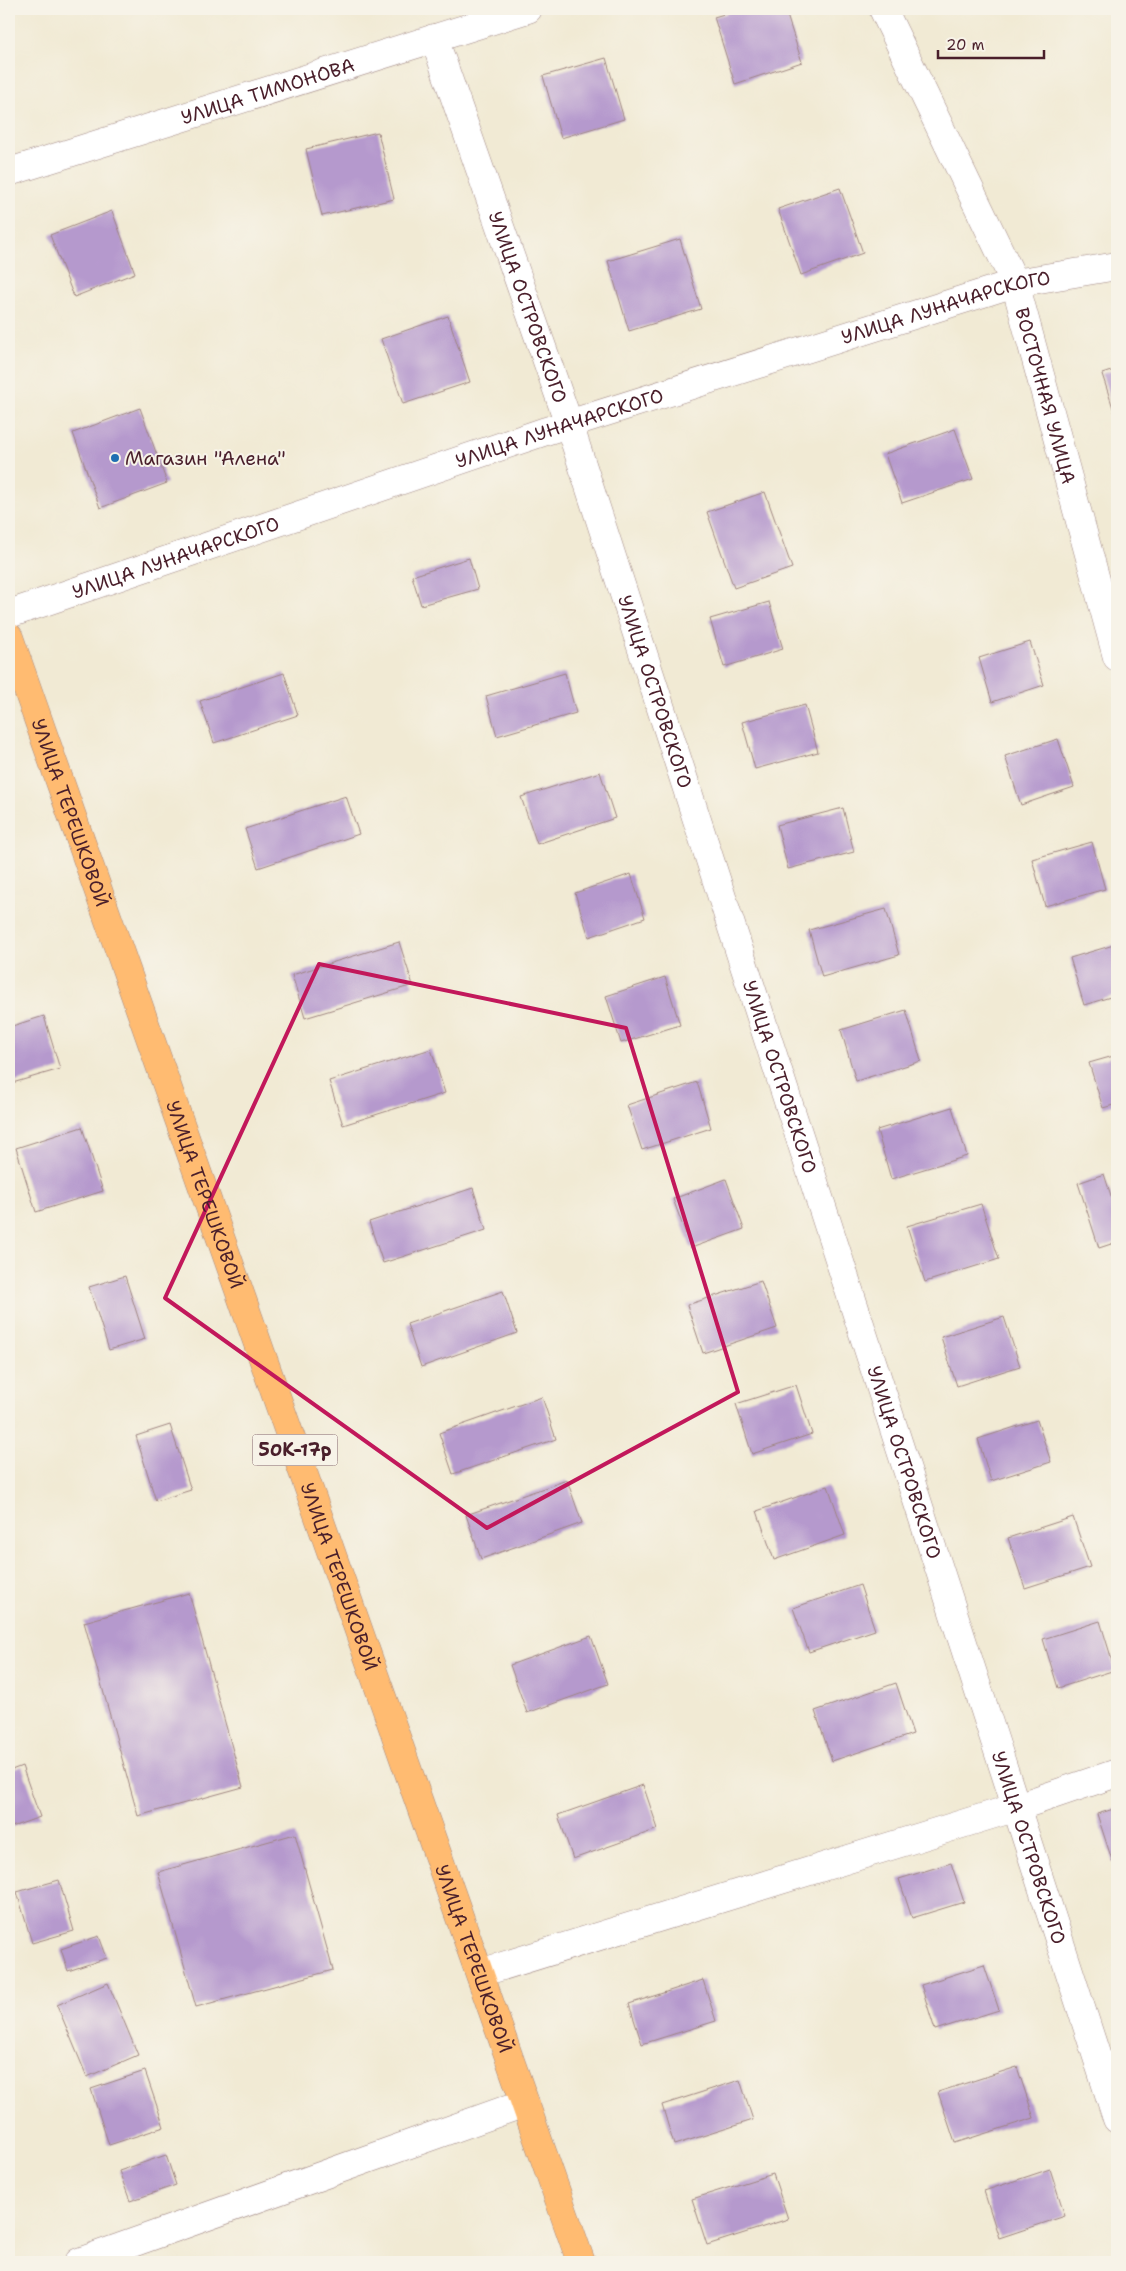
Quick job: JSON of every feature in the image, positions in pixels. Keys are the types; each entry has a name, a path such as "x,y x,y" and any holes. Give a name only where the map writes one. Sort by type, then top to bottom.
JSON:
{"main road":[{"name":"УЛИЦА ТЕРЕШКОВОЙ","path":"9,637 581,2262"}],"street":[{"name":"УЛИЦА ТИМОНОВА","path":"9,172 528,9"},
{"name":"ВОСТОЧНАЯ УЛИЦА","path":"883,9 1015,283 1117,657"},
{"name":"УЛИЦА ОСТРОВСКОГО","path":"434,38 569,424 1117,2119"},
{"name":"УЛИЦА ЛУНАЧАРСКОГО","path":"9,614 569,424 1015,283 1117,266"},
{"path":"480,1974 1016,1807 1117,1773"},
{"path":"79,2262 525,2104"}],"highlighted area":[{"path":"319,964 626,1028 738,1392 487,1528 165,1298"}],"building":[{"path":"741,9 785,9 802,62 735,84 714,17"},
{"path":"606,58 624,119 561,138 543,76"},
{"path":"378,132 394,199 322,216 306,149"},
{"path":"840,188 863,253 801,275 778,209"},
{"path":"112,211 135,273 74,297 50,235"},
{"path":"680,239 701,309 629,331 608,261"},
{"path":"448,316 470,382 403,404 381,339"},
{"path":"1117,369 1117,420 1102,374"},
{"path":"140,408 167,483 100,508 73,433"},
{"path":"955,429 973,479 902,503 885,454"},
{"path":"765,492 792,568 734,588 707,512"},
{"path":"469,558 478,589 421,605 412,576"},
{"path":"769,602 783,649 724,667 710,619"},
{"path":"1030,642 1044,685 992,702 979,658"},
{"path":"284,673 298,715 214,743 200,701"},
{"path":"565,673 576,713 497,736 486,696"},
{"path":"805,705 818,752 755,769 742,722"},
{"path":"1058,739 1074,787 1021,805 1005,756"},
{"path":"600,772 615,818 537,844 521,797"},
{"path":"346,796 359,834 258,868 245,829"},
{"path":"843,808 854,852 788,869 777,825"},
{"path":"1092,842 1105,889 1045,906 1032,859"},
{"path":"631,874 645,918 589,937 575,893"},
{"path":"886,909 899,955 822,977 809,930"},
{"path":"399,942 413,985 305,1018 292,975"},
{"path":"1117,944 1117,995 1084,1005 1070,958"},
{"path":"665,977 680,1025 621,1043 606,996"},
{"path":"906,1010 921,1061 856,1081 841,1030"},
{"path":"44,1016 60,1069 9,1084 9,1027"},
{"path":"431,1049 445,1093 343,1125 329,1081"},
{"path":"1117,1055 1117,1104 1103,1108 1089,1063"},
{"path":"697,1082 711,1128 642,1150 627,1105"},
{"path":"952,1107 967,1156 891,1179 877,1130"},
{"path":"82,1127 103,1191 36,1212 16,1148"},
{"path":"1104,1174 1117,1214 1117,1242 1099,1248 1078,1183"},
{"path":"726,1179 744,1229 691,1248 673,1199"},
{"path":"473,1188 486,1230 383,1263 369,1222"},
{"path":"981,1204 999,1259 925,1282 907,1226"},
{"path":"125,1276 145,1339 109,1350 89,1287"},
{"path":"761,1281 777,1328 703,1353 687,1305"},
{"path":"503,1291 517,1333 421,1367 407,1324"},
{"path":"1004,1317 1020,1366 957,1386 941,1337"},
{"path":"796,1385 812,1434 752,1454 736,1404"},
{"path":"542,1397 556,1439 453,1474 439,1433"},
{"path":"1037,1420 1051,1462 991,1481 978,1439"},
{"path":"170,1425 191,1490 156,1501 136,1436"},
{"path":"567,1480 582,1523 481,1559 466,1515"},
{"path":"828,1486 845,1535 774,1560 757,1511"},
{"path":"1073,1517 1090,1567 1025,1588 1008,1538"},
{"path":"860,1585 875,1630 809,1652 793,1608"},
{"path":"189,1593 243,1787 138,1816 84,1622"},
{"path":"1100,1621 1115,1670 1058,1688 1043,1639"},
{"path":"591,1636 608,1684 527,1713 510,1665"},
{"path":"896,1683 913,1734 832,1761 815,1711"},
{"path":"22,1766 40,1817 9,1828 9,1771"},
{"path":"643,1785 658,1829 573,1859 558,1815"},
{"path":"1117,1808 1117,1861 1113,1863 1097,1814"},
{"path":"295,1834 333,1970 196,2007 158,1872"},
{"path":"951,1863 964,1902 912,1918 899,1879"},
{"path":"59,1880 74,1931 32,1943 17,1892"},
{"path":"99,1936 107,1958 68,1971 61,1949"},
{"path":"984,1965 999,2010 935,2030 921,1985"},
{"path":"703,1980 716,2021 642,2044 629,2004"},
{"path":"108,1983 138,2055 87,2077 57,2005"},
{"path":"1017,2067 1034,2118 955,2143 938,2092"},
{"path":"145,2071 164,2127 109,2145 91,2089"},
{"path":"740,2080 753,2120 674,2145 662,2105"},
{"path":"166,2155 176,2185 130,2201 119,2171"},
{"path":"1050,2169 1065,2216 999,2238 984,2191"},
{"path":"773,2174 788,2219 707,2245 692,2199"}],"place":[{"name":"Магазин \"Алена\"","path":"115,458"}]}
